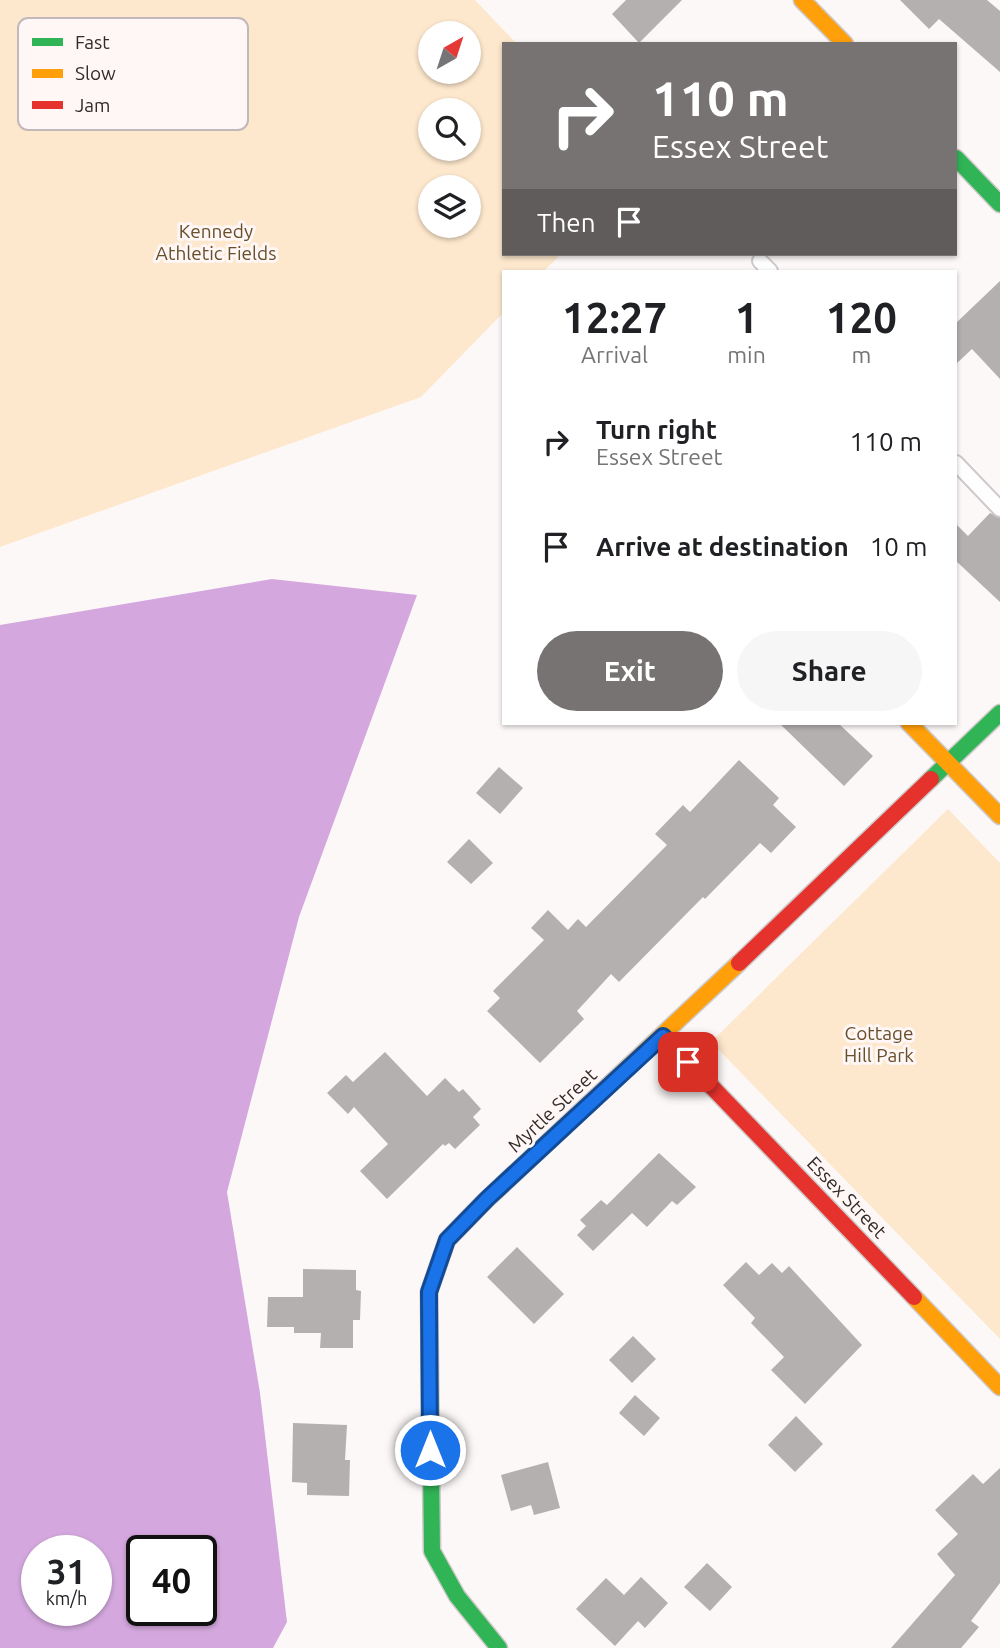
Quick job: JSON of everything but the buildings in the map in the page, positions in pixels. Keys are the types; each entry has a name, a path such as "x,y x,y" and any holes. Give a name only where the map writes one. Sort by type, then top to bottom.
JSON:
{"street":[{"path":"802,0 843,42"},
{"path":"957,159 986,181 1000,204"},
{"name":"Myrtle Street","path":"499,1648 457,1596 432,1551 429,1292 447,1240 488,1198 663,1036 1000,713"},
{"path":"911,725 1000,816"},
{"name":"Essex Street","path":"663,1036 1000,1387"}],"lane":[{"path":"957,464 1000,509"}],"green space":[{"name":"Kennedy Athletic Fields","path":"0,0 475,0 515,42 502,42 502,256 559,256 545,270 502,270 502,314 421,397 0,547"},
{"name":"Cottage Hill Park","path":"948,809 1000,863 1000,1339 711,1042"}],"shaded area":[{"path":"272,579 417,595 299,917 227,1192 260,1393 287,1622 273,1648 0,1648 0,625"}],"traffic: fast":[{"path":"957,159 1000,204"},
{"path":"931,779 1000,713"},
{"path":"484,1202 447,1240 429,1292 432,1551 457,1596 499,1648"}],"traffic: slow":[{"path":"802,0 843,42"},
{"path":"911,725 1000,816"},
{"path":"484,1202 739,963"},
{"path":"914,1297 1000,1387"}],"traffic: jam":[{"path":"739,963 931,779"},
{"path":"663,1036 914,1297"}],"route":[{"path":"430,1450 429,1292 447,1240 488,1198 663,1036 688,1062"}]}
